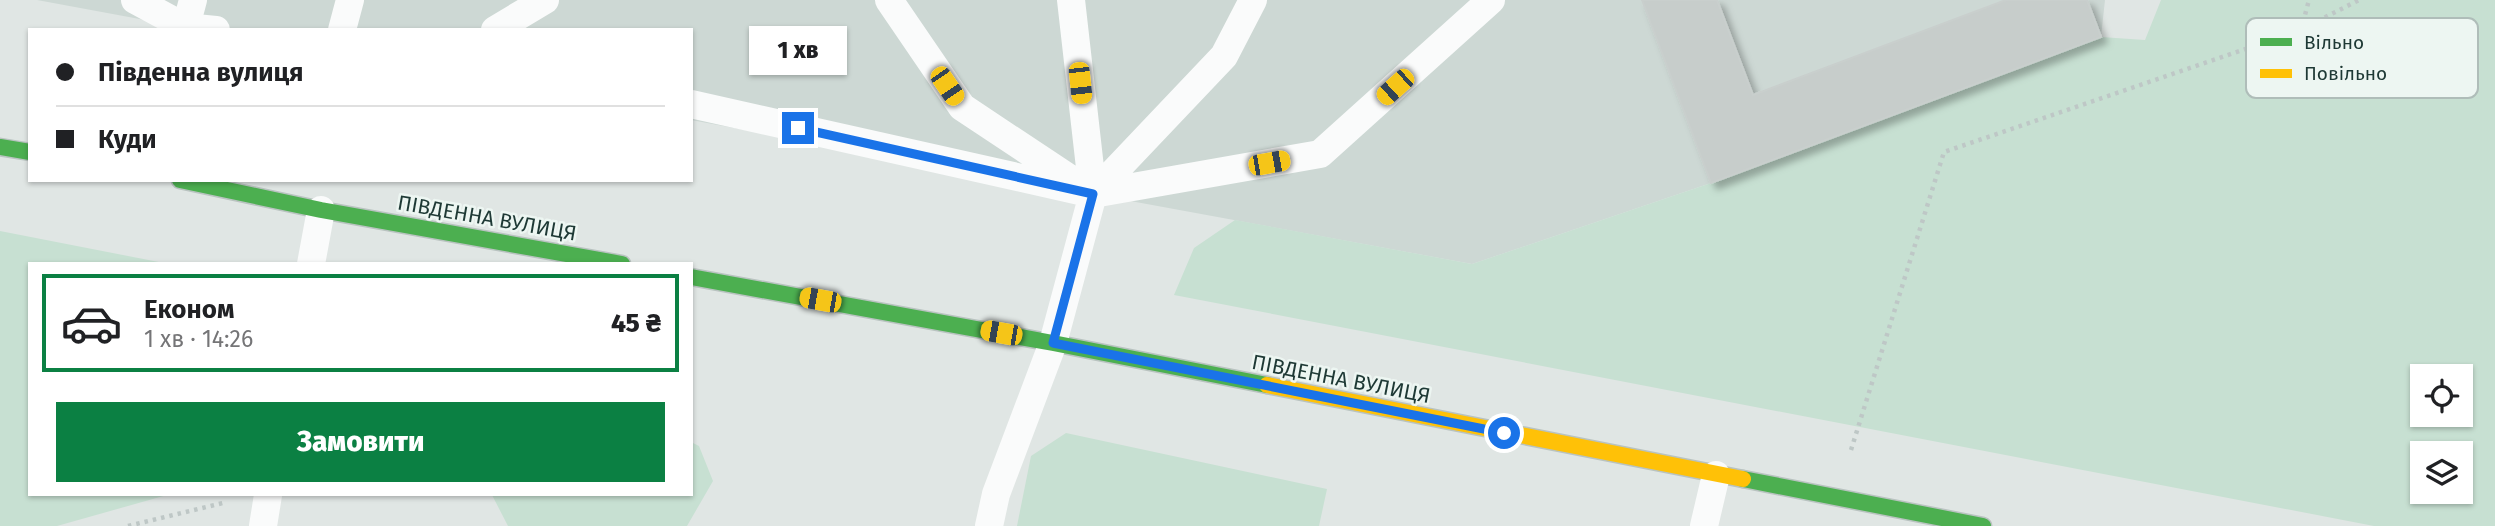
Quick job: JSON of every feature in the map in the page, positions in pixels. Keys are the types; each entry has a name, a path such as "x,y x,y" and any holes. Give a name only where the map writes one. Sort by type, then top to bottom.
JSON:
{"street":[{"path":"0,147 28,152"},
{"name":"ПІВДЕННА ВУЛИЦЯ","path":"189,182 321,210 611,262"},
{"name":"ПІВДЕННА ВУЛИЦЯ","path":"693,277 1053,343 1983,526"}],"lane":[{"path":"135,0 185,28 193,0"},
{"path":"343,28 350,0"},
{"path":"498,28 545,0"},
{"path":"889,0 962,107 1093,194"},
{"path":"989,526 996,494 1053,343 1093,194 1071,0"},
{"path":"1093,194 1224,56 1253,0"},
{"path":"693,104 1093,194 1320,154 1491,0"},
{"path":"311,262 321,210"},
{"path":"1704,526 1716,475"},
{"path":"262,526 268,496"}],"path":[{"path":"2304,18 2309,0"},
{"path":"2324,18 2358,0"},
{"path":"1836,497 1944,152 2246,49"},
{"path":"128,526 228,501"}],"shaded area":[{"path":"37,0 2105,0 2101,37 1711,183 1472,264 693,120 693,28 188,28"}],"green space":[{"path":"2161,0 2495,0 2495,526 2374,526 1174,295 1194,248 1235,220 1472,264 1711,183 2101,37 2145,40"},
{"path":"0,231 159,262 28,262 28,496 163,496 57,526 0,526"},
{"path":"1066,433 1327,489 1319,526 1017,526 1031,456"},
{"path":"693,443 699,446 713,481 687,526 508,526 493,496 693,496"}],"building":[{"path":"1642,0 1717,0 1753,95 2006,0 2087,0 2101,37 1711,183"}],"traffic: fast":[{"path":"0,147 28,152"},
{"path":"189,182 321,210 611,262"},
{"path":"693,277 1267,385"},
{"path":"1743,479 1983,526"}],"traffic: slow":[{"path":"1267,385 1743,479"}],"route":[{"path":"798,128 1093,194 1053,343 1504,433"}]}
